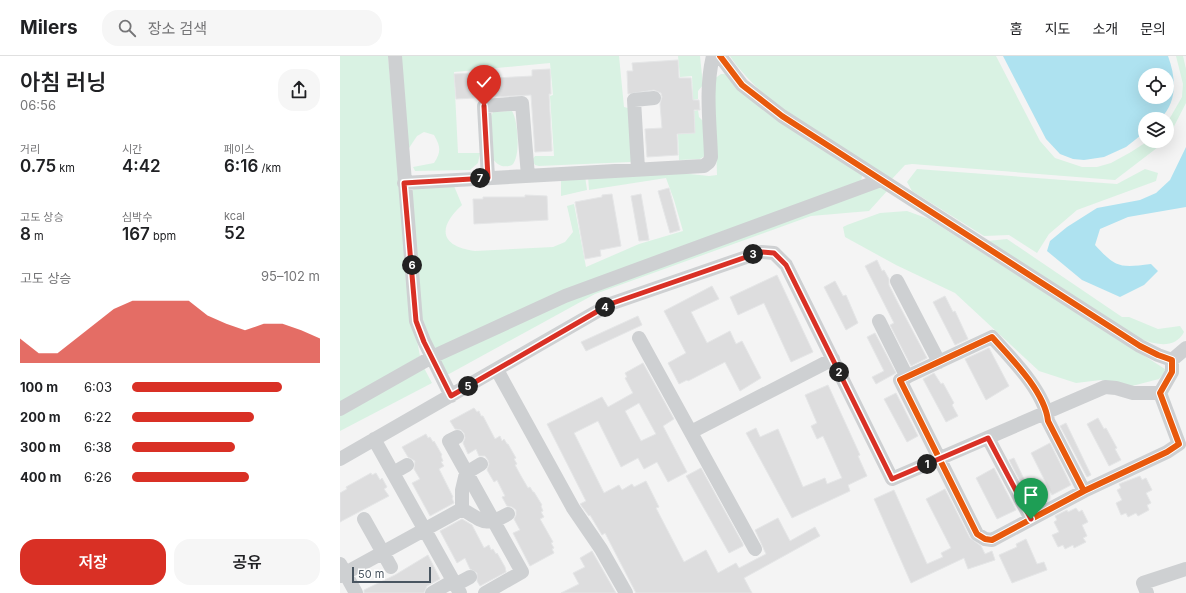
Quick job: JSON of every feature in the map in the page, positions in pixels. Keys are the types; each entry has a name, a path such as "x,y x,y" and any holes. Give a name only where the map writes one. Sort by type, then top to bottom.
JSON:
{"street":[{"path":"395,56 416,321 451,396"},
{"path":"404,183 704,166 709,162 711,157 710,68 713,56"},
{"path":"720,56 742,84 782,116 1140,346 1158,356 1172,360"},
{"path":"638,170 634,100 654,98"},
{"path":"488,178 484,106 522,103 528,176"},
{"path":"340,409 432,357 594,284 880,180"},
{"path":"340,459 610,304 761,252 774,253 786,265 892,479 1105,387 1116,388 1133,393 1160,393"},
{"path":"897,281 939,362"},
{"path":"879,321 907,377"},
{"path":"1084,491 1048,421 1047,412 1025,373 992,337 900,380 977,534 985,539 992,540 1084,491 1167,452 1179,444 1160,393"},
{"path":"640,338 755,549"},
{"path":"1160,393 1172,372 1172,360 1186,348"},
{"path":"691,432 833,359"},
{"path":"497,370 573,508 601,549 626,593"},
{"path":"457,437 449,441 494,522 514,551 522,572 485,593"},
{"path":"988,438 1031,519"},
{"path":"374,440 393,473 414,503 424,530 456,587"},
{"path":"462,510 462,490 466,473 481,464"},
{"path":"393,473 407,465"},
{"path":"462,510 483,522 494,522 508,514"},
{"path":"356,593 342,571 383,553 462,510"},
{"path":"364,519 390,567"},
{"path":"1147,593 1143,583 1186,569"},
{"path":"432,593 456,587 470,577"}],"green space":[{"path":"340,56 388,56 409,298 420,356 340,405"},
{"path":"400,56 619,56 624,107 628,108 634,161 535,165 532,160 535,156 554,156 550,96 553,95 550,63 454,72 458,153 480,153 478,163 470,170 415,171 413,167 434,163 438,156 439,146 434,135 424,132 417,136 407,151"},
{"path":"678,56 700,56 703,85 698,91 698,99 693,100 692,76 680,77"},
{"path":"730,56 996,56 1040,141 1055,158 1082,167 1097,167 1111,163 1138,147 1157,148 1115,180 912,164 905,165 891,180 804,125 762,92 744,74"},
{"path":"1176,56 1183,56 1186,69 1186,103 1174,126 1173,112 1182,97 1183,84"},
{"path":"721,74 725,74 859,171 862,176 861,181 435,350 421,319 411,193 415,187 454,186 462,205 449,221 446,228 446,235 455,245 463,249 475,251 553,247 565,242 573,232 567,206 574,204 586,267 639,244 683,231 666,178 589,190 588,176 670,172 709,176 717,175 714,79"},
{"path":"698,110 699,117 704,122 706,155 700,159 679,160 678,134 695,133 694,111"},
{"path":"512,111 516,122 518,138 517,154 512,165 504,166 499,165 493,159 491,116 493,112"},
{"path":"917,169 1117,184 1145,169 1158,173 1156,181 1077,210 1049,234 1037,253 1009,235 984,236 912,191 907,182"},
{"path":"585,176 587,190 561,196 561,179"},
{"path":"877,184 887,191 869,211 811,216 595,294 449,374 445,374 439,359 566,297"},
{"path":"907,211 929,219 1165,369 1165,372 1159,379 1132,386 1101,380 1076,383 1039,371 955,293 896,265 845,237 843,227 847,225 880,213"},
{"path":"1007,239 1122,317 1129,317 1158,329 1180,326 1184,332 1176,341 1165,344 1153,343 1141,339 987,241"},
{"path":"424,368 432,383 340,431 340,413"}],"water":[{"path":"1003,56 1168,56 1172,68 1138,68 1138,104 1170,104 1166,112 1138,112 1138,138 1126,147 1104,157 1084,160 1073,159 1060,154 1046,139"},
{"path":"1186,147 1186,207 1128,217 1100,229 1095,245 1108,258 1119,265 1132,266 1151,264 1158,271 1144,285 1120,297 1082,280 1047,251 1050,241 1067,227 1097,208 1140,200 1156,193 1170,180"}],"building":[{"path":"678,60 679,78 691,78 693,100 699,100 700,110 694,110 695,133 677,134 678,155 647,157 645,129 662,128 660,104 662,97 661,93 654,90 628,94 627,71 633,71 632,63"},
{"path":"550,69 551,94 549,94 552,151 535,152 531,95 456,99 454,74 478,73 478,79 532,76 532,70"},
{"path":"669,188 680,230 670,233 658,191"},
{"path":"612,194 621,246 600,250 601,256 585,259 575,202"},
{"path":"641,194 649,240 639,241 631,196"},
{"path":"525,195 547,196 548,220 474,224 473,199 483,199 483,197 525,197"},
{"path":"877,260 882,271 884,270 889,279 889,285 927,358 911,366 890,325 894,323 865,266"},
{"path":"777,275 813,352 791,362 764,303 738,315 730,297"},
{"path":"835,281 843,296 846,295 858,323 846,330 824,287"},
{"path":"712,286 719,299 691,312 707,343 730,331 736,344 742,341 761,378 740,391 725,362 679,384 668,363 686,353 664,311"},
{"path":"945,296 953,312 955,311 968,339 955,345 933,302"},
{"path":"638,316 642,325 586,351 581,342"},
{"path":"875,333 896,373 876,384 872,377 884,371 867,337"},
{"path":"989,348 1009,386 986,400 965,359"},
{"path":"643,363 674,419 663,426 687,472 668,482 657,462 644,469 638,458 621,467 598,421 574,433 604,493 619,485 622,490 632,484 634,487 646,481 659,507 656,508 684,562 706,550 718,573 736,563 739,568 766,554 755,530 778,518 790,541 815,527 820,536 744,578 752,593 636,593 605,533 602,535 590,515 589,516 580,504 586,501 547,424 602,397 608,407 633,393 625,378 627,377 625,373","holes":["639,403 656,434 641,441 625,411"]},
{"path":"934,373 941,384 943,383 954,403 952,405 958,416 946,422 923,379"},
{"path":"828,385 860,455 858,456 867,476 848,485 850,491 792,518 746,433 756,428 760,437 778,429 803,487 825,478 827,484 842,478 823,436 817,439 811,426 817,423 805,395"},
{"path":"896,393 918,436 907,442 884,399"},
{"path":"474,408 477,412 479,411 481,416 483,416 495,439 500,436 502,441 504,439 508,444 516,458 514,459 517,464 515,465 521,476 528,488 530,487 542,505 543,511 541,512 544,517 540,519 553,542 551,543 554,548 552,549 554,553 530,566 513,533 520,530 514,519 516,510 507,506 502,497 505,496 497,480 494,482 487,470 489,464 488,460 485,456 479,456 476,449 468,454 463,443 465,438 464,433 461,430 455,429 450,421"},
{"path":"1098,418 1104,429 1106,428 1117,448 1115,449 1121,460 1109,466 1087,424"},
{"path":"1066,423 1091,475 1087,477 1060,426"},
{"path":"426,434 428,438 430,437 433,442 434,441 442,455 443,461 441,462 444,466 439,469 453,497 454,503 430,516 412,483 420,479 414,469 415,461 408,457 402,447"},
{"path":"1050,443 1071,485 1052,495 1031,453"},
{"path":"1014,458 1034,500 1031,502 1009,460"},
{"path":"701,468 743,544 743,546 729,553 686,476"},
{"path":"994,468 1016,510 997,519 976,478"},
{"path":"371,473 372,475 376,473 380,480 382,478 387,487 384,489 389,496 340,522 340,493 347,489 346,487"},
{"path":"1140,476 1142,480 1146,478 1152,490 1146,493 1151,503 1147,505 1149,510 1138,516 1136,513 1128,517 1126,513 1121,515 1116,503 1122,500 1117,490 1121,488 1119,484"},
{"path":"945,489 970,538 981,546 985,554 992,551 995,560 968,569 964,558 911,583 874,499 894,490 927,564 943,557 941,553 951,548 926,499"},
{"path":"1076,508 1079,512 1082,510 1088,522 1082,525 1087,536 1083,538 1086,542 1074,548 1073,545 1065,549 1063,545 1058,547 1052,535 1059,532 1054,522 1057,520 1055,516 1067,510 1068,512"},
{"path":"462,519 472,525 484,548 489,545 491,550 493,549 496,554 497,553 505,567 506,572 480,586 477,581 477,573 470,569 465,558 457,563 440,531"},
{"path":"1026,539 1037,564 1044,562 1047,570 1012,583 999,555 1017,547 1016,544"},
{"path":"592,551 616,593 561,593 579,584 573,573 585,567 580,558"},
{"path":"428,555 440,579 427,586 424,593 364,593 364,590 395,575"}],"cycle path":[{"path":"720,56 742,85 782,116 1140,346 1172,360 1172,372 1160,393 1179,444 1167,452 1084,491 992,540 985,539 977,534 900,380 992,337 1034,387 1046,410 1048,421 1084,491"}],"route":[{"path":"484,106 488,178 404,183 416,321 424,342 451,396 610,304 761,252 774,253 780,257 786,265 892,479 988,438 1031,519"}]}
